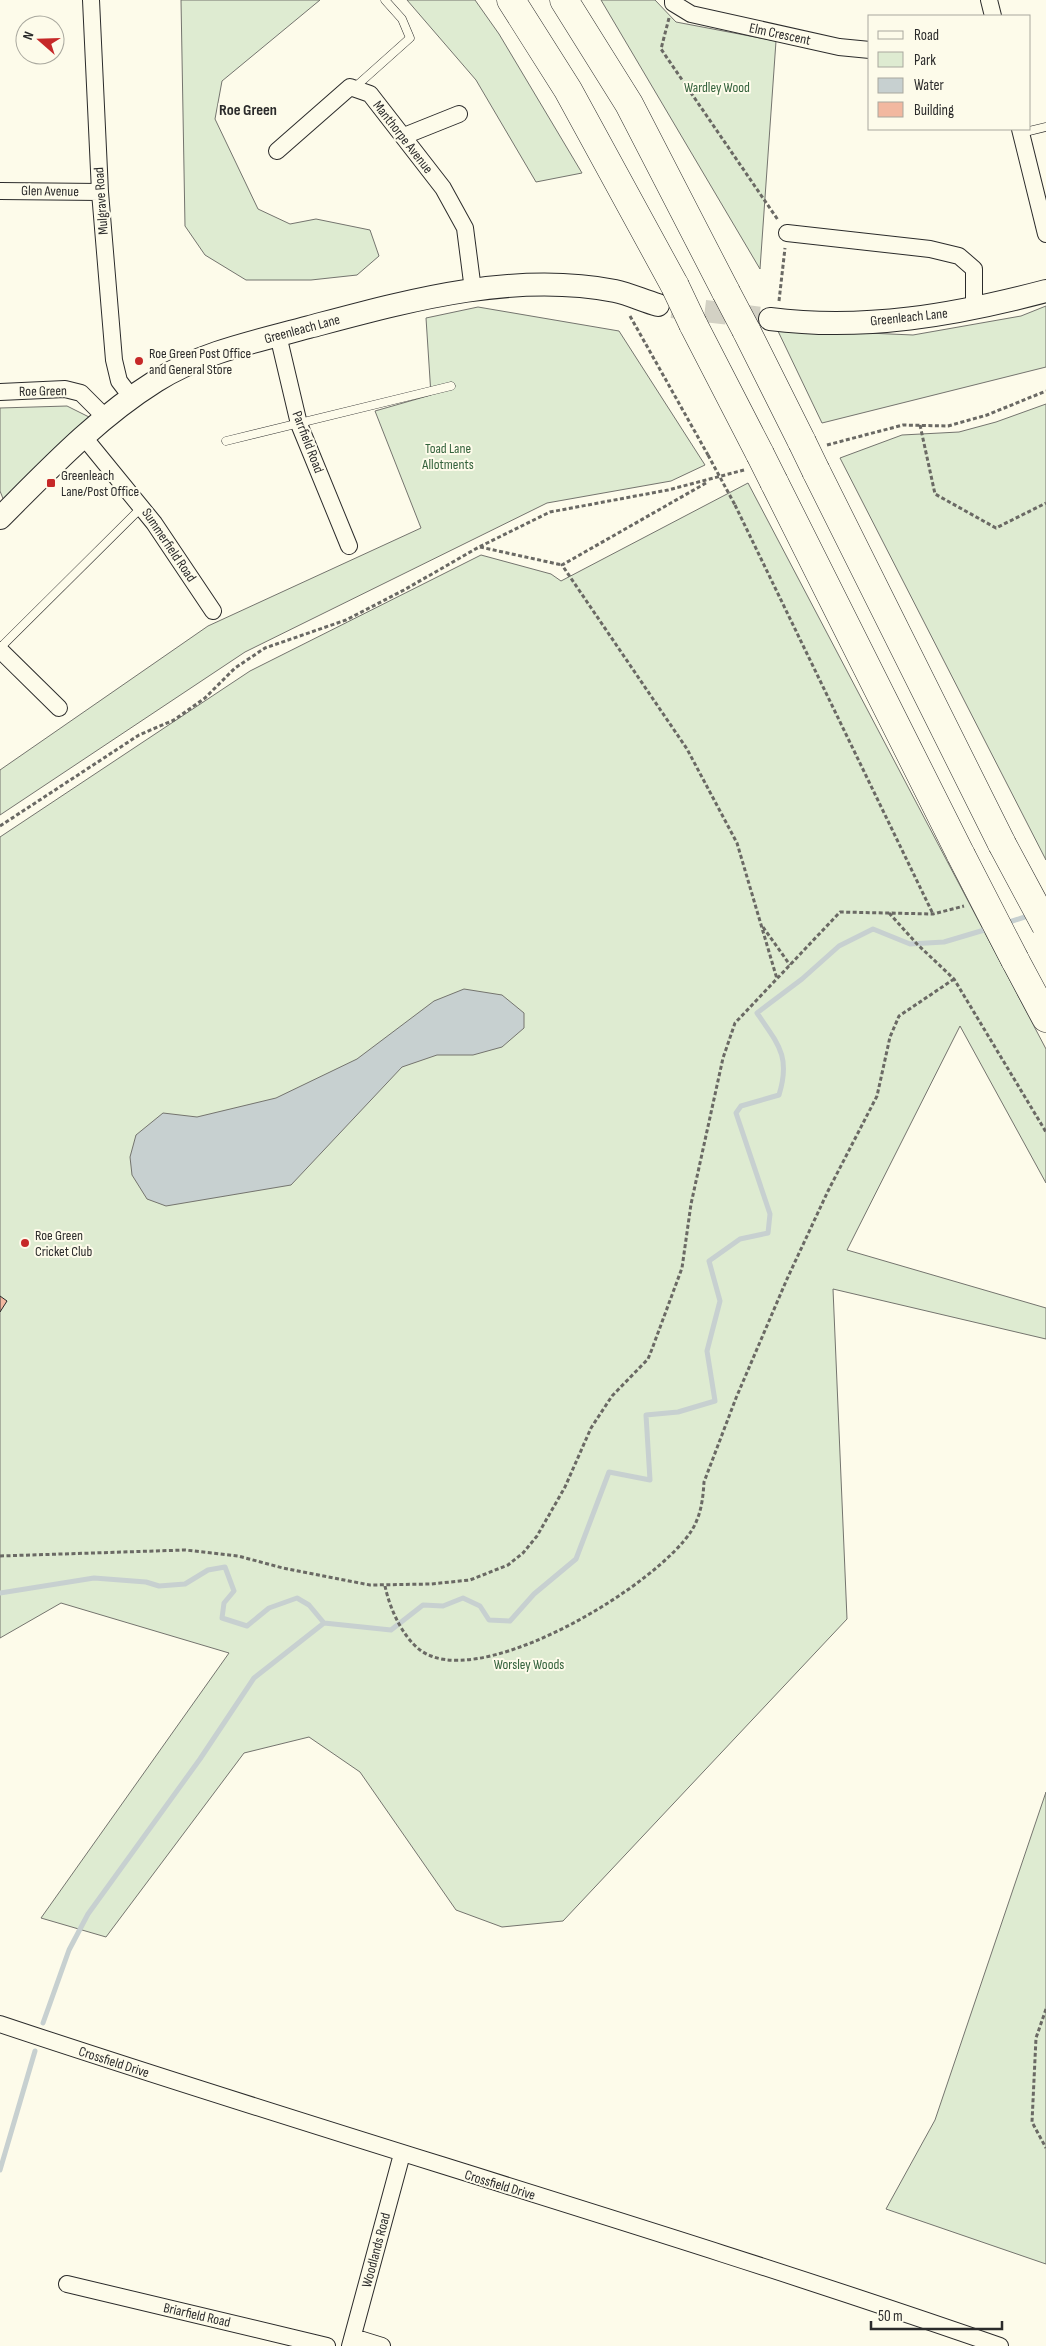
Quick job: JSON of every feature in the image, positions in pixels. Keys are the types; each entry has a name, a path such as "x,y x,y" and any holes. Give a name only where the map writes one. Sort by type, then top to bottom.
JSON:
{"highway":[{"path":"511,0 568,90 666,296 694,324 960,856 1046,1018"},
{"path":"564,0 629,104 746,330 1002,844 1046,926"}],"street":[{"name":"Mulgrave Road","path":"91,0 100,192 114,360 119,381 132,398"},
{"path":"989,0 993,15"},
{"name":"Elm Crescent","path":"673,1 692,14 840,47 868,50"},
{"path":"277,151 350,87 354,88"},
{"name":"Manthorpe Avenue","path":"354,88 370,94 443,188 465,228 473,290"},
{"path":"404,136 459,114"},
{"path":"1021,131 1046,234"},
{"name":"Glen Avenue","path":"0,190 100,192"},
{"path":"787,233 930,249 959,256 974,269 974,310"},
{"name":"Greenleach Lane","path":"0,518 83,436 132,398 182,367 278,335 396,304 473,290 560,286 666,296"},
{"name":"Greenleach Lane","path":"773,319 899,321 974,310 1046,291"},
{"name":"Parrfield Road","path":"278,335 298,424 349,546"},
{"name":"Roe Green","path":"0,392 65,388 81,393 106,418"},
{"name":"Summerfield Road","path":"83,436 142,506 213,611"},
{"path":"0,649 59,708"},
{"name":"Crossfield Drive","path":"0,2024 402,2154 882,2305 1000,2346"},
{"name":"Woodlands Road","path":"352,2341 402,2154"},
{"name":"Briarfield Road","path":"67,2284 327,2346"},
{"path":"352,2341 382,2346"}],"lane":[{"path":"354,88 410,38 402,20 385,0"},
{"path":"1031,129 1046,127"},
{"path":"226,441 451,386"},
{"path":"0,649 142,506"}],"path":[{"path":"673,1 661,49 787,233 773,319"},
{"path":"615,291 735,506 932,914"},
{"path":"867,433 903,425 948,426 987,415 1046,392"},
{"path":"920,425 935,494 996,528 1046,503"},
{"path":"0,826 139,735 181,716 205,698 234,668 255,653 346,620 404,590 479,547 550,512 711,480 562,565 479,547"},
{"path":"562,565 687,749 737,843 776,979"},
{"path":"0,1556 186,1550 238,1556 344,1581 385,1586 470,1580 493,1572 523,1554 548,1520 565,1487 590,1428 612,1396 648,1359 682,1268 691,1204 730,1036 736,1023 840,912 932,914 955,909"},
{"path":"889,913 917,944 954,979 1046,1132"},
{"path":"760,923 790,965"},
{"path":"385,1586 389,1604 399,1625 414,1642 430,1656 452,1660 492,1654 550,1636 601,1608 635,1586 667,1558 692,1530 703,1503 704,1482 770,1318 828,1191 877,1096 890,1037 900,1016 954,979"},
{"path":"1046,2009 1036,2038 1032,2122 1046,2148"}],"green space":[{"path":"181,0 320,0 222,81 215,119 258,209 290,224 316,219 370,230 379,256 357,275 311,280 246,280 205,255 185,226"},
{"path":"407,0 475,0 499,34 582,173 536,182 476,80"},
{"name":"Wardley Wood","path":"601,0 655,0 676,22 776,41 760,269"},
{"path":"1046,306 1046,367 822,423 777,329 913,335 1021,316"},
{"name":"Toad Lane Allotments","path":"478,307 619,331 705,465 671,481 547,503 245,652 0,815 0,770 208,626 421,528 375,411 431,395 426,318"},
{"path":"1046,404 1046,860 840,458 902,435 959,432 996,422"},
{"path":"67,406 91,418 4,501 0,491 0,408"},
{"name":"Worsley Woods","path":"748,483 1046,1049 1046,1183 960,1026 847,1250 1046,1308 1046,1339 833,1289 847,1619 563,1921 502,1927 456,1910 360,1772 309,1737 244,1753 106,1937 41,1918 229,1653 61,1603 0,1638 0,837 250,671 481,555 551,574 561,581"},
{"path":"1046,1792 1046,2264 886,2209 935,2120"}],"water":[{"path":"464,989 502,995 524,1013 524,1028 502,1047 473,1055 437,1055 402,1067 291,1185 166,1206 147,1199 132,1175 130,1157 136,1135 163,1113 197,1117 276,1098 357,1059 434,1001"}],"building":[{"path":"0,1296 7,1301 0,1312"}],"waterway":[{"path":"1006,923 1031,915"},
{"path":"0,1593 94,1578 146,1582 159,1586 185,1584 208,1570 225,1567 234,1591 224,1603 222,1618 247,1626 269,1608 297,1598 309,1605 324,1623 391,1630 423,1605 443,1606 463,1598 480,1606 489,1620 510,1621 534,1594 576,1559 609,1472 650,1480 646,1415 678,1412 715,1401 707,1351 720,1301 709,1261 740,1239 768,1233 770,1214 736,1113 741,1106 779,1095 782,1082 784,1070 780,1051 771,1033 757,1013 802,979 839,946 873,929 910,944 944,942 991,928"},
{"path":"43,2023 69,1950 88,1914 200,1759 254,1678 324,1623"},
{"path":"0,2170 35,2051"}],"tunnel":[{"path":"672,307 770,319"}],"place":[{"name":"Roe Green Post Office and General Store","path":"139,361"},
{"name":"Greenleach Lane/Post Office","path":"51,483"},
{"name":"Roe Green Cricket Club","path":"25,1243"}],"district":[{"name":"Roe Green","path":"248,110"}]}
